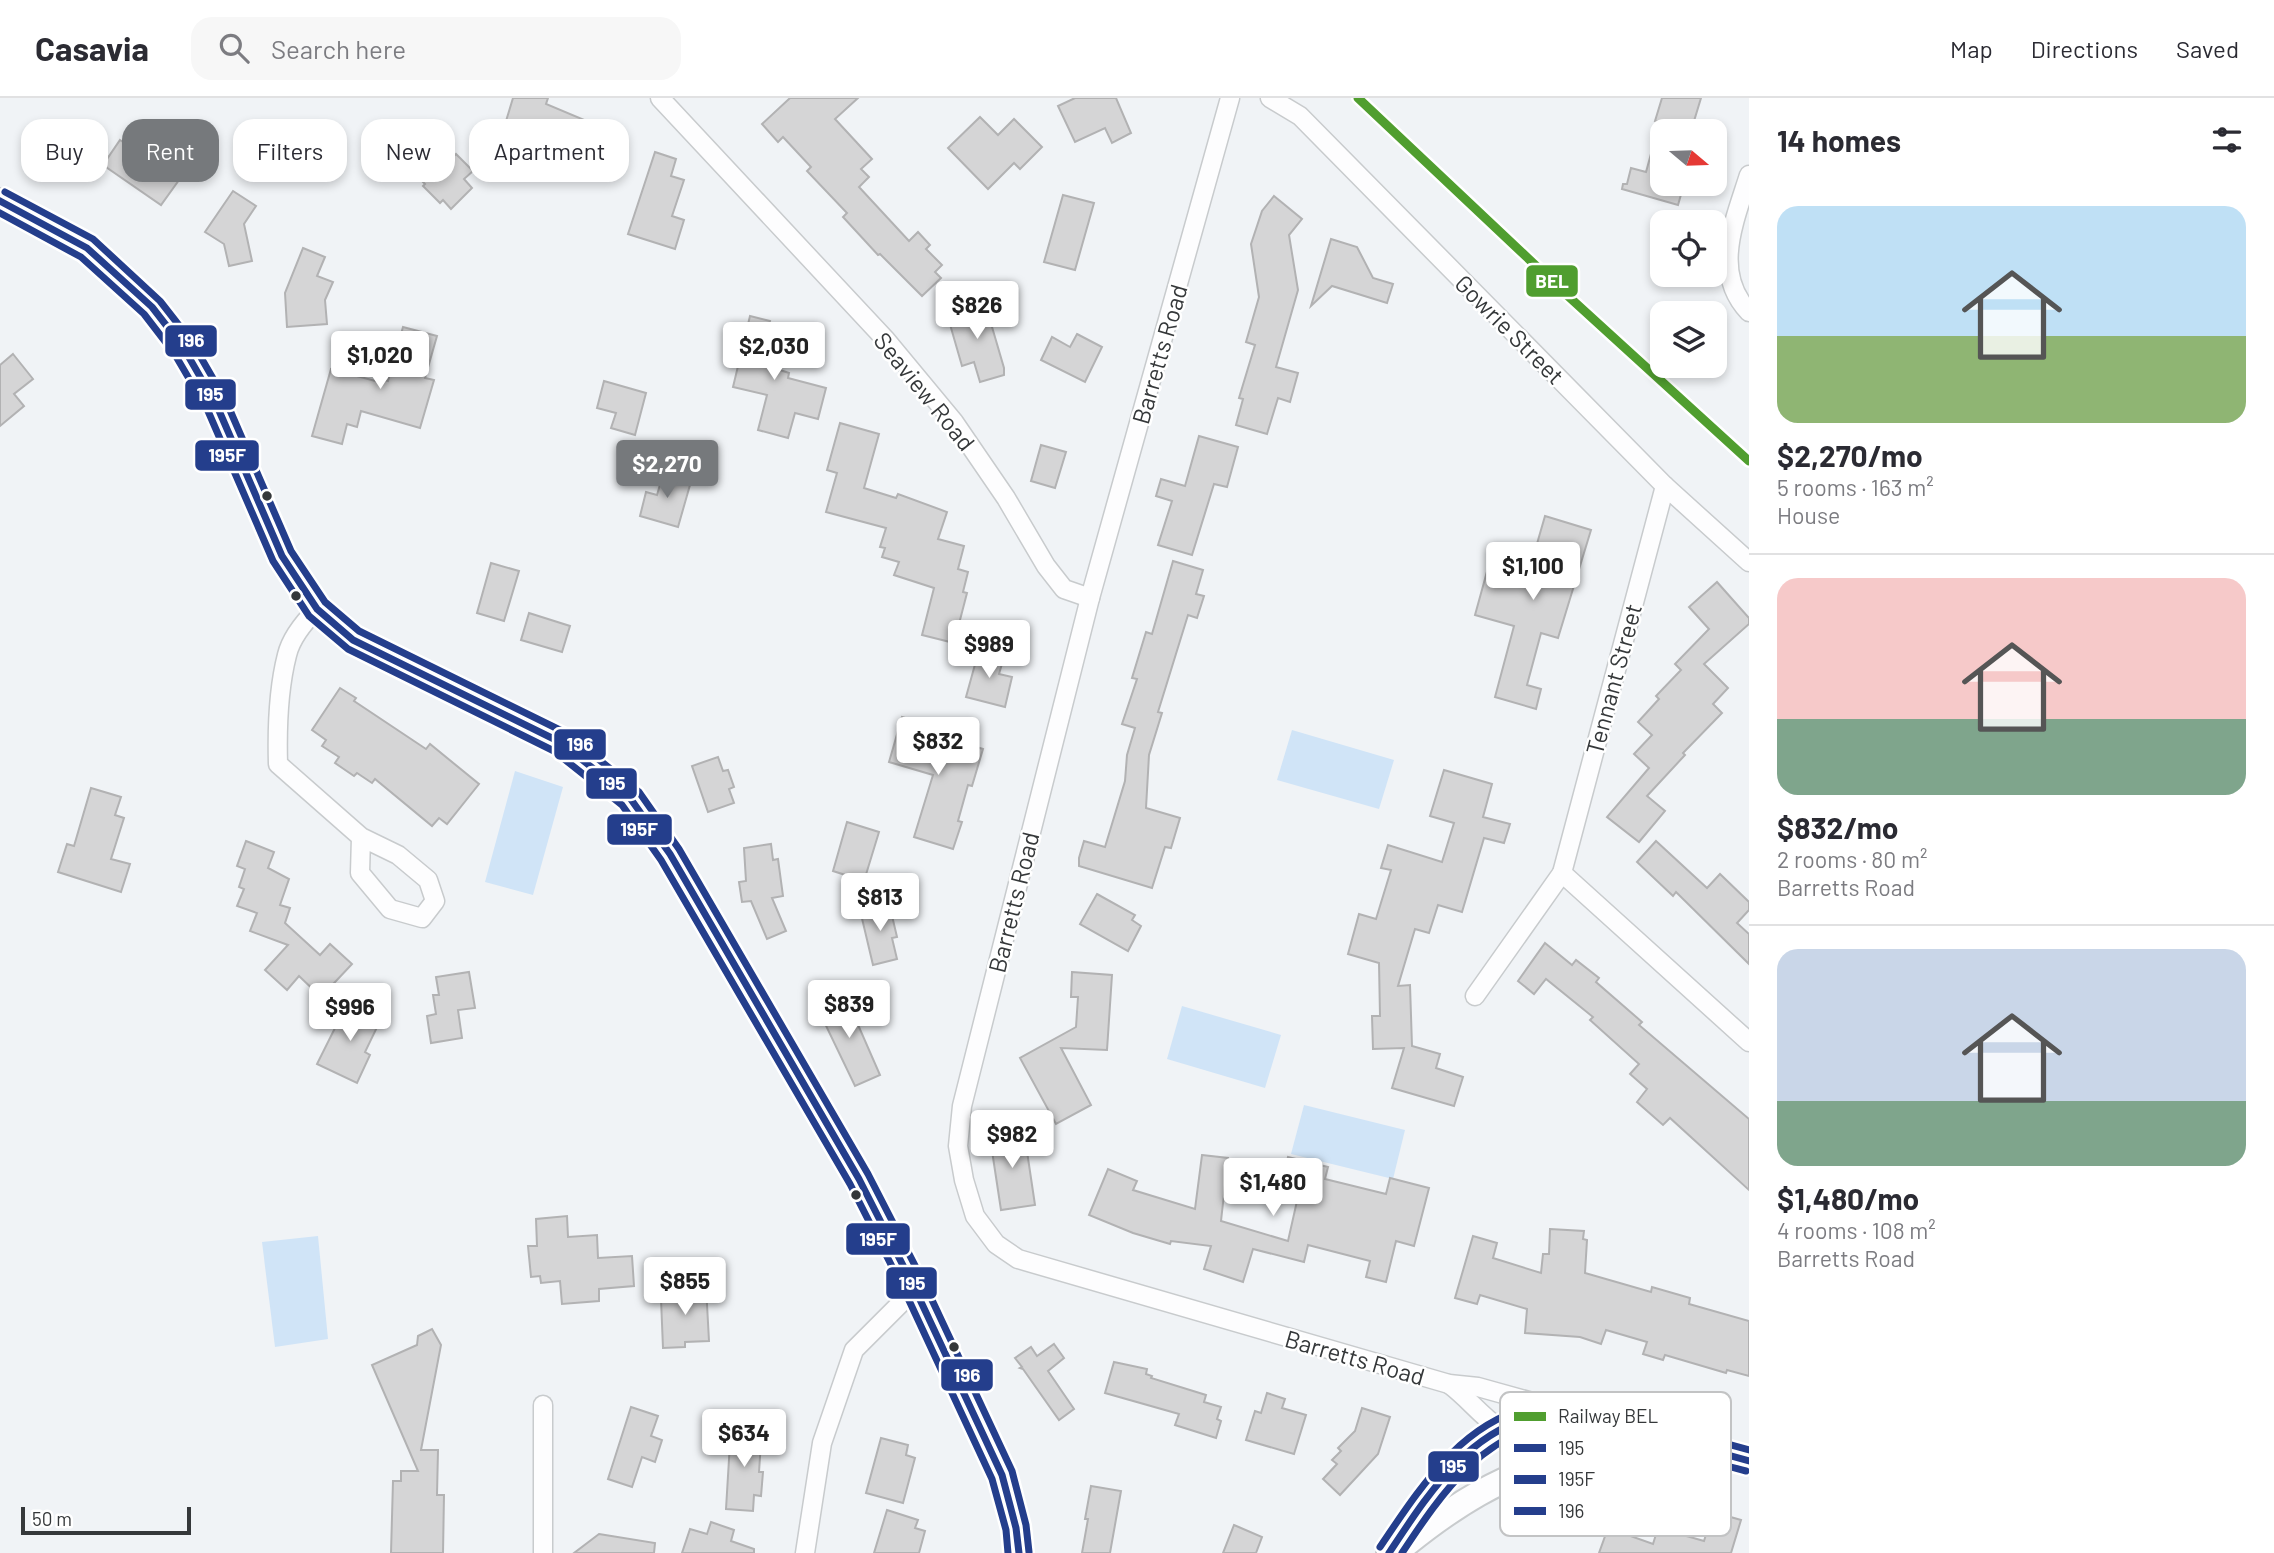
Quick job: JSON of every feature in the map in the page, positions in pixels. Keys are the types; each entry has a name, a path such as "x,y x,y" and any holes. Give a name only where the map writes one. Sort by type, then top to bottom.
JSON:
{"main road":[{"path":"0,201 87,248 152,307 183,347 217,406 282,556 317,609 354,640 560,742 630,798 670,854 859,1179 915,1289 1002,1475 1016,1528 1018,1553"},
{"path":"1389,1553 1430,1492 1456,1462 1499,1428"},
{"path":"1731,1457 1749,1462"},
{"path":"1731,1461 1749,1462"},
{"path":"1395,1553 1425,1528 1476,1495 1500,1484"}],"street":[{"name":"Seaview Road","path":"660,98 886,340 954,422 1006,498 1046,566 1064,589 1090,598"},
{"name":"Barretts Road","path":"1230,98 1090,598 962,1106 958,1146 964,1180 975,1216 996,1244 1018,1259 1449,1384 1478,1387 1500,1393"},
{"name":"Gowrie Street","path":"1270,98 1300,116 1665,486 1749,562"},
{"path":"1749,175 1730,239 1728,272 1741,303 1749,312"},
{"name":"Tennant Street","path":"1475,996 1562,873 1665,486"},
{"path":"317,609 304,623 287,653 277,725 278,764 360,837 398,855 428,880 435,901 422,918 390,909 360,873 360,837"},
{"path":"1562,873 1749,1042"},
{"path":"806,1553 822,1443 854,1350 915,1289"},
{"name":"Barretts Road","path":"1449,1384 1465,1395 1479,1414 1499,1428"},
{"path":"543,1405 543,1553"}],"shaded area":[{"path":"1292,730 1394,760 1379,809 1277,780"},
{"path":"515,771 563,787 533,895 485,882"},
{"path":"1182,1006 1281,1035 1265,1088 1167,1059"},
{"path":"1304,1105 1405,1130 1393,1179 1291,1154"},
{"path":"318,1236 328,1339 275,1347 262,1242"}],"building":[{"path":"513,98 548,98 546,104 582,119 507,119"},
{"path":"790,98 858,98 835,119 872,159 861,169 869,177 859,187 909,241 918,232 930,245 926,249 942,265 935,272 941,278 922,296 878,255 843,217 847,213 807,171 811,167 783,137 778,142 762,124"},
{"path":"1075,98 1116,98 1131,133 1112,143 1105,128 1075,142 1058,106"},
{"path":"1662,98 1701,98 1695,119 1656,119"},
{"path":"980,117 998,135 1014,119 1042,147 1020,169 1014,163 988,189 948,148"},
{"path":"120,140 122,141 122,178 108,168 108,158"},
{"path":"655,152 676,159 671,176 684,180 672,216 684,220 675,249 628,234"},
{"path":"456,154 469,167 469,175 464,179 472,188 451,209 443,200 440,203 423,186 423,182 455,182"},
{"path":"1650,157 1650,196 1681,196 1678,205 1622,189 1623,184 1627,184 1631,168 1646,172"},
{"path":"128,182 178,182 161,205"},
{"path":"233,191 256,206 244,224 252,261 229,266 224,244 205,232"},
{"path":"1063,195 1094,203 1075,270 1044,262"},
{"path":"1274,196 1302,219 1289,235 1298,290 1276,367 1298,373 1290,402 1278,398 1267,434 1236,425 1243,399 1239,398 1255,345 1246,342 1259,297 1251,244 1262,211"},
{"path":"1331,239 1357,247 1373,278 1393,284 1387,303 1332,286 1311,306"},
{"path":"303,248 325,257 317,276 333,282 325,300 327,324 287,327 285,293"},
{"path":"985,303 1004,375 980,382 974,362 962,366 947,314"},
{"path":"750,316 770,321 768,328 780,331 771,367 789,373 788,378 826,388 818,419 795,413 788,438 758,430 767,395 733,387"},
{"path":"403,327 437,336 425,378 434,380 420,428 361,411 357,427 347,424 342,444 312,436 331,369 379,382 380,379 388,381"},
{"path":"1077,334 1102,347 1085,382 1041,360 1052,337 1070,347"},
{"path":"13,354 33,379 14,394 24,406 0,426 0,365"},
{"path":"604,381 646,393 635,435 611,428 616,413 597,408"},
{"path":"840,423 879,434 864,488 896,498 898,494 947,512 938,539 964,546 958,569 968,572 963,592 967,593 954,643 922,635 934,588 894,575 899,562 882,557 885,548 880,547 886,528 826,512 837,473 827,470"},
{"path":"1199,436 1238,447 1227,487 1214,484 1192,555 1158,545 1172,501 1156,496 1161,479 1185,486"},
{"path":"1041,445 1066,452 1055,488 1031,481"},
{"path":"664,471 692,478 678,527 640,516 646,492 657,495"},
{"path":"1545,516 1591,530 1558,638 1541,633 1527,685 1541,689 1536,709 1495,697 1514,626 1475,615 1491,557 1530,568"},
{"path":"1173,561 1203,570 1196,594 1204,596 1197,618 1188,615 1158,712 1162,713 1149,755 1146,808 1180,818 1171,848 1165,847 1152,888 1079,866 1079,858 1084,841 1105,847 1125,781 1127,755 1135,728 1122,724 1137,679 1132,678 1146,632 1152,634"},
{"path":"491,563 519,571 504,621 477,613"},
{"path":"1717,582 1749,618 1749,624 1704,664 1728,688 1713,704 1722,713 1683,753 1685,755 1647,796 1665,811 1639,842 1607,817 1649,768 1634,754 1652,735 1638,722 1659,699 1656,696 1681,670 1675,664 1709,629 1689,607"},
{"path":"529,613 570,626 562,652 521,640"},
{"path":"979,650 1004,657 999,674 1012,677 1005,707 966,697"},
{"path":"340,688 356,698 354,701 426,749 430,744 479,784 447,824 439,818 432,826 375,779 372,783 357,773 354,776 335,763 339,757 322,746 326,740 312,730"},
{"path":"902,717 938,728 936,735 983,749 972,786 968,785 958,821 962,822 953,849 914,837 933,775 889,762"},
{"path":"718,757 723,771 728,770 734,787 729,789 734,803 708,812 692,766"},
{"path":"1444,770 1492,784 1483,817 1510,824 1504,843 1484,838 1462,912 1438,905 1429,933 1415,929 1398,986 1410,985 1412,1046 1440,1054 1436,1068 1463,1077 1454,1106 1392,1088 1404,1048 1373,1049 1372,1016 1380,1016 1379,963 1348,954 1359,914 1376,919 1391,870 1381,868 1388,845 1442,862 1454,823 1430,816"},
{"path":"91,788 121,797 115,815 124,818 111,859 130,864 121,892 58,872 67,844 74,846"},
{"path":"847,822 879,832 864,881 833,871"},
{"path":"246,841 274,852 268,868 289,879 280,905 290,908 285,923 320,955 330,944 352,964 321,997 299,976 287,990 265,970 288,945 250,931 257,913 237,906 244,889 239,887 245,869 237,866"},
{"path":"1656,841 1707,888 1720,874 1749,902 1749,910 1737,923 1749,934 1749,964 1676,892 1673,896 1637,862"},
{"path":"771,844 773,860 778,859 783,896 772,898 786,931 767,939 751,901 742,902 739,882 746,881 744,848"},
{"path":"1097,894 1135,915 1132,920 1141,926 1128,951 1080,924"},
{"path":"889,903 897,937 892,938 897,959 873,965 860,910"},
{"path":"1545,943 1572,965 1576,960 1599,978 1596,982 1642,1022 1639,1025 1749,1119 1749,1190 1670,1118 1663,1125 1637,1102 1647,1089 1630,1074 1639,1064 1590,1020 1593,1017 1546,979 1534,994 1518,981"},
{"path":"469,972 475,1008 458,1010 462,1038 431,1043 427,1016 436,1014 433,995 439,995 436,977"},
{"path":"1072,972 1112,975 1107,1050 1061,1048 1091,1105 1056,1124 1020,1058 1076,1027 1078,997 1071,997"},
{"path":"845,995 880,1075 855,1086 817,1007"},
{"path":"348,1002 381,1019 365,1052 370,1055 357,1083 317,1064"},
{"path":"1009,1128 1011,1140 1025,1138 1035,1205 1001,1210 989,1131"},
{"path":"1202,1155 1228,1158 1221,1221 1288,1241 1297,1201 1279,1197 1288,1157 1328,1167 1325,1179 1386,1194 1390,1178 1429,1188 1414,1246 1396,1241 1386,1282 1366,1277 1370,1261 1308,1245 1304,1262 1253,1249 1243,1282 1204,1269 1211,1246 1171,1241 1170,1244 1133,1233 1089,1215 1108,1169 1137,1181 1133,1190 1195,1209"},
{"path":"567,1216 568,1237 597,1235 598,1258 632,1256 634,1286 599,1289 599,1301 562,1304 560,1281 541,1283 540,1276 531,1277 528,1246 537,1246 536,1219"},
{"path":"1550,1229 1584,1231 1583,1239 1587,1240 1585,1273 1651,1292 1652,1287 1690,1298 1689,1304 1749,1321 1749,1376 1727,1370 1726,1373 1665,1355 1663,1360 1643,1354 1647,1342 1606,1330 1601,1344 1580,1337 1525,1333 1527,1309 1480,1295 1477,1304 1455,1298 1473,1236 1497,1243 1493,1258 1541,1273 1543,1254 1549,1254"},
{"path":"706,1286 709,1341 685,1342 685,1347 663,1348 661,1299 675,1288"},
{"path":"432,1329 441,1345 421,1450 438,1450 437,1495 444,1495 443,1553 391,1553 393,1481 401,1481 401,1471 418,1471 372,1365 417,1345 418,1336"},
{"path":"1054,1344 1064,1358 1048,1371 1074,1409 1059,1420 1015,1358 1031,1347 1037,1356"},
{"path":"1114,1362 1147,1369 1146,1374 1152,1376 1151,1378 1206,1395 1204,1402 1221,1407 1217,1419 1221,1421 1216,1438 1175,1425 1179,1414 1105,1393"},
{"path":"1267,1393 1285,1399 1282,1408 1306,1415 1294,1454 1246,1440 1255,1411 1261,1413"},
{"path":"631,1407 658,1416 651,1436 662,1440 655,1462 642,1457 632,1487 608,1479"},
{"path":"1362,1408 1390,1417 1378,1454 1340,1495 1323,1479 1337,1464 1332,1460 1341,1451 1338,1448 1355,1431"},
{"path":"731,1426 757,1428 756,1441 761,1442 761,1496 754,1495 753,1511 726,1509"},
{"path":"881,1438 908,1445 906,1455 915,1458 903,1503 866,1493"},
{"path":"1091,1486 1121,1491 1110,1553 1082,1553"},
{"path":"887,1510 918,1520 915,1528 925,1531 919,1553 874,1553"},
{"path":"1731,1517 1741,1520 1731,1553 1599,1553 1605,1536 1630,1536 1653,1544 1656,1536 1686,1536 1704,1541 1706,1536 1731,1536"},
{"path":"711,1522 734,1530 731,1541 754,1549 754,1553 682,1553 690,1529 707,1534"},
{"path":"1234,1525 1262,1537 1256,1553 1223,1553"},
{"path":"599,1534 655,1543 654,1553 574,1553"}],"rail line":[{"name":"BEL","path":"1358,98 1568,296 1749,461"}],"transit line":[{"name":"196","path":"5,192 93,239 160,301 192,342 226,401 291,551 325,602 359,631 566,733 639,792 679,849 868,1174 925,1285 1012,1471 1026,1525 1029,1552"},
{"name":"195","path":"0,201 87,248 152,307 183,347 217,406 282,556 317,609 353,640 560,742 630,798 670,854 859,1179 915,1289 1002,1475 1016,1528 1019,1553"},
{"name":"195F","path":"0,213 81,257 144,314 174,353 208,411 273,561 309,616 348,649 554,751 622,805 661,860 850,1184 906,1294 992,1479 1006,1530 1008,1553"},
{"name":"196","path":"1380,1547 1428,1479 1447,1458 1467,1440 1500,1419"},
{"name":"195","path":"1389,1553 1435,1487 1453,1467 1472,1448 1500,1430"},
{"name":"195F","path":"1402,1553 1450,1486 1490,1449 1500,1443"},
{"name":"196","path":"1731,1445 1749,1450"},
{"name":"195","path":"1731,1456 1749,1461"},
{"name":"195F","path":"1731,1467 1746,1471"}]}
